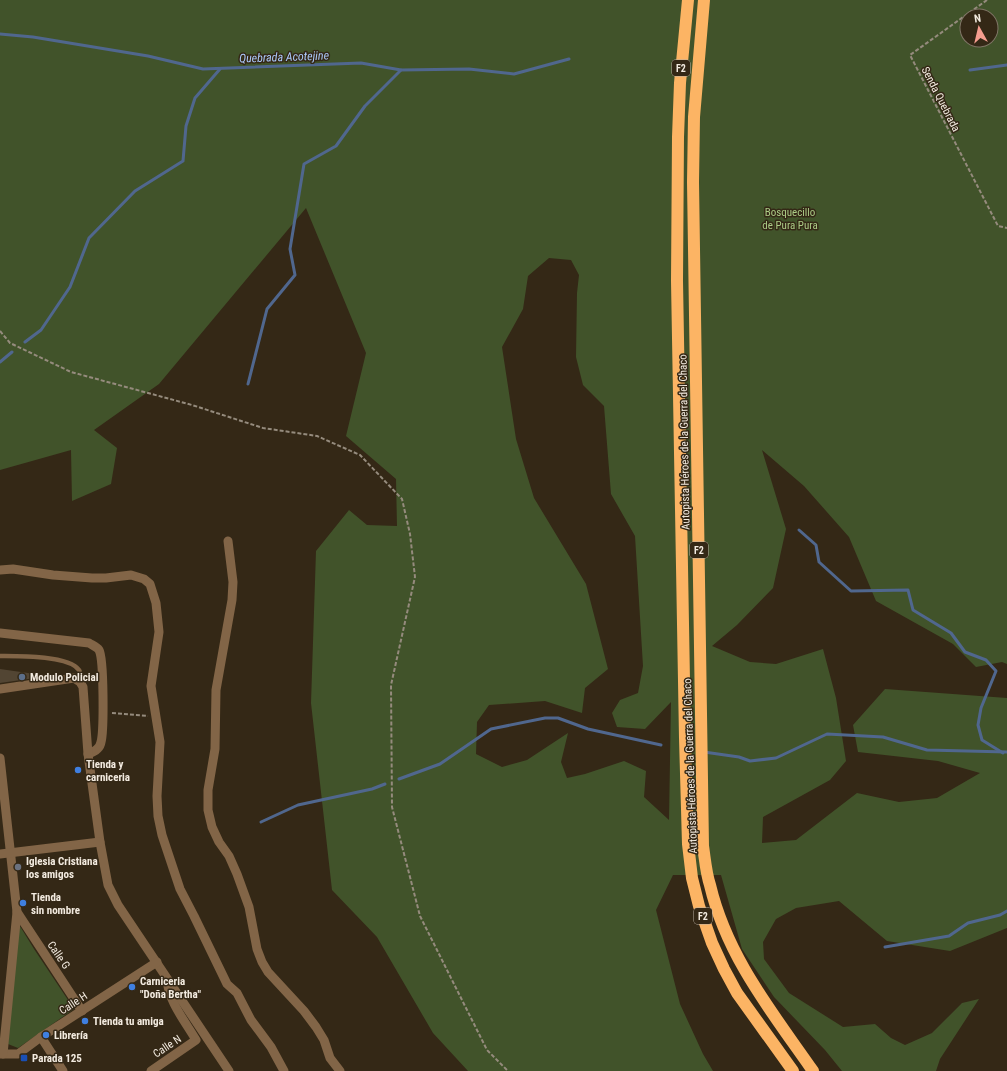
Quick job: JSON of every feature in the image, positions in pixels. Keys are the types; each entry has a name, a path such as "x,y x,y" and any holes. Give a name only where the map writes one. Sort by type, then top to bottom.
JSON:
{"highway":[{"name":"Autopista Héroes de la Guerra del Chaco","path":"688,0 680,83 677,235 684,738 688,844 692,878 699,906 715,949 737,993 793,1071"},
{"name":"Autopista Héroes de la Guerra del Chaco","path":"704,0 694,117 693,182 703,846 709,884 717,911 740,964 754,987 813,1071"}],"street":[{"path":"228,541 233,582 232,600 216,690 215,749 208,790 208,810 212,826 219,842 229,856 238,874 250,907 257,949 262,962 268,972 304,1011 316,1027 324,1040 330,1058 340,1071"},
{"path":"0,570 13,569 53,575 92,578 131,575 144,579 150,584 156,603 158,632 151,686 160,742 157,796 158,816 162,836 180,889 228,984 237,993 251,1020 271,1047 284,1071"},
{"path":"0,633 89,643 99,650 101,658 103,712 101,743 98,748 88,754"},
{"path":"0,689 74,678 80,682 83,687 88,754 100,842 108,885 118,905 229,1071"},
{"name":"Calle G","path":"0,758 17,912 2,1054"},
{"path":"0,854 100,842"},
{"name":"Calle G","path":"17,912 82,1011"},
{"name":"Calle H","path":"2,1054 18,1054 41,1037 157,962"},
{"name":"Calle N","path":"151,1071 196,1040 173,1002 168,988 167,977"},
{"path":"41,1037 63,1071"}],"lane":[{"path":"0,656 37,657 66,662 74,665 78,669 80,674 80,682"}],"path":[{"name":"Senda Quebrada","path":"987,0 910,55 998,226 1007,228"},
{"path":"0,330 10,343 71,372 192,405 263,428 317,436 360,455 402,499 410,534 415,577 391,685 392,807 420,916 487,1050 508,1071"},
{"path":"103,712 156,717"}],"green space":[{"name":"Bosquecillo de Pura Pura","path":"0,0 1007,0 1007,664 1002,662 976,667 953,644 876,601 849,537 804,486 762,450 786,529 773,588 737,625 712,646 750,662 776,664 823,649 836,698 846,761 830,780 763,817 762,843 796,840 857,793 899,802 937,798 980,773 938,761 858,752 853,725 885,689 1007,698 1007,928 950,951 887,941 839,901 796,908 776,919 763,942 764,959 789,993 843,1027 875,1024 891,1038 905,1045 932,1033 962,1003 979,999 940,1059 936,1071 842,1071 825,1050 774,997 742,949 721,875 673,875 656,910 680,1004 703,1054 713,1071 468,1071 433,1033 377,937 332,890 311,703 316,551 349,510 367,525 397,526 396,479 346,436 366,353 306,208 159,384 94,430 117,448 111,484 72,501 71,450 0,470","holes":["549,258 571,260 579,275 577,293 576,357 583,385 604,406 611,494 635,536 643,666 638,693 620,700 612,713 617,727 645,729 671,702 669,820 644,797 646,771 624,761 585,774 567,778 561,762 568,733 527,760 502,767 476,754 477,722 489,705 545,701 582,713 585,688 608,669 586,584 534,498 516,439 502,347 523,309 528,276"]},
{"path":"18,923 74,1009 18,1048 8,1044"}],"building":[{"name":"Modulo Policial","path":"0,669 49,676 0,683"}],"waterway":[{"name":"Quebrada Acotejine","path":"0,34 33,37 148,56 203,69 361,63 401,70 469,69 514,74 569,59"},
{"name":"Quebrada Acotejine","path":"970,70 1007,65"},
{"path":"25,342 41,330 70,287 89,238 135,191 183,161 186,126 195,98 220,69"},
{"path":"248,384 267,309 295,275 290,249 304,164 336,146 365,106 401,70"},
{"path":"0,362 12,352"},
{"path":"799,530 816,545 819,562 851,591 908,590 913,610 951,633 965,652 986,660 996,671 981,708 978,725 982,740 1003,753"},
{"path":"399,779 440,764 491,729 545,718 558,718 588,729 661,745"},
{"path":"704,752 739,757 750,761 776,758 827,734 883,737 927,750 1007,752"},
{"path":"261,822 298,805 372,789 385,784"},
{"path":"885,947 949,936 968,923 1000,915 1007,911"}],"place":[{"name":"Modulo Policial","path":"22,677"},
{"name":"Tienda y carniceria","path":"78,770"},
{"name":"Iglesia Cristiana los amigos","path":"18,867"},
{"name":"Tienda sin nombre","path":"23,903"},
{"name":"Carniceria \"Doña Bertha\"","path":"132,987"},
{"name":"Tienda tu amiga","path":"85,1021"},
{"name":"Librería","path":"46,1035"},
{"name":"Parada 125","path":"24,1058"}]}
